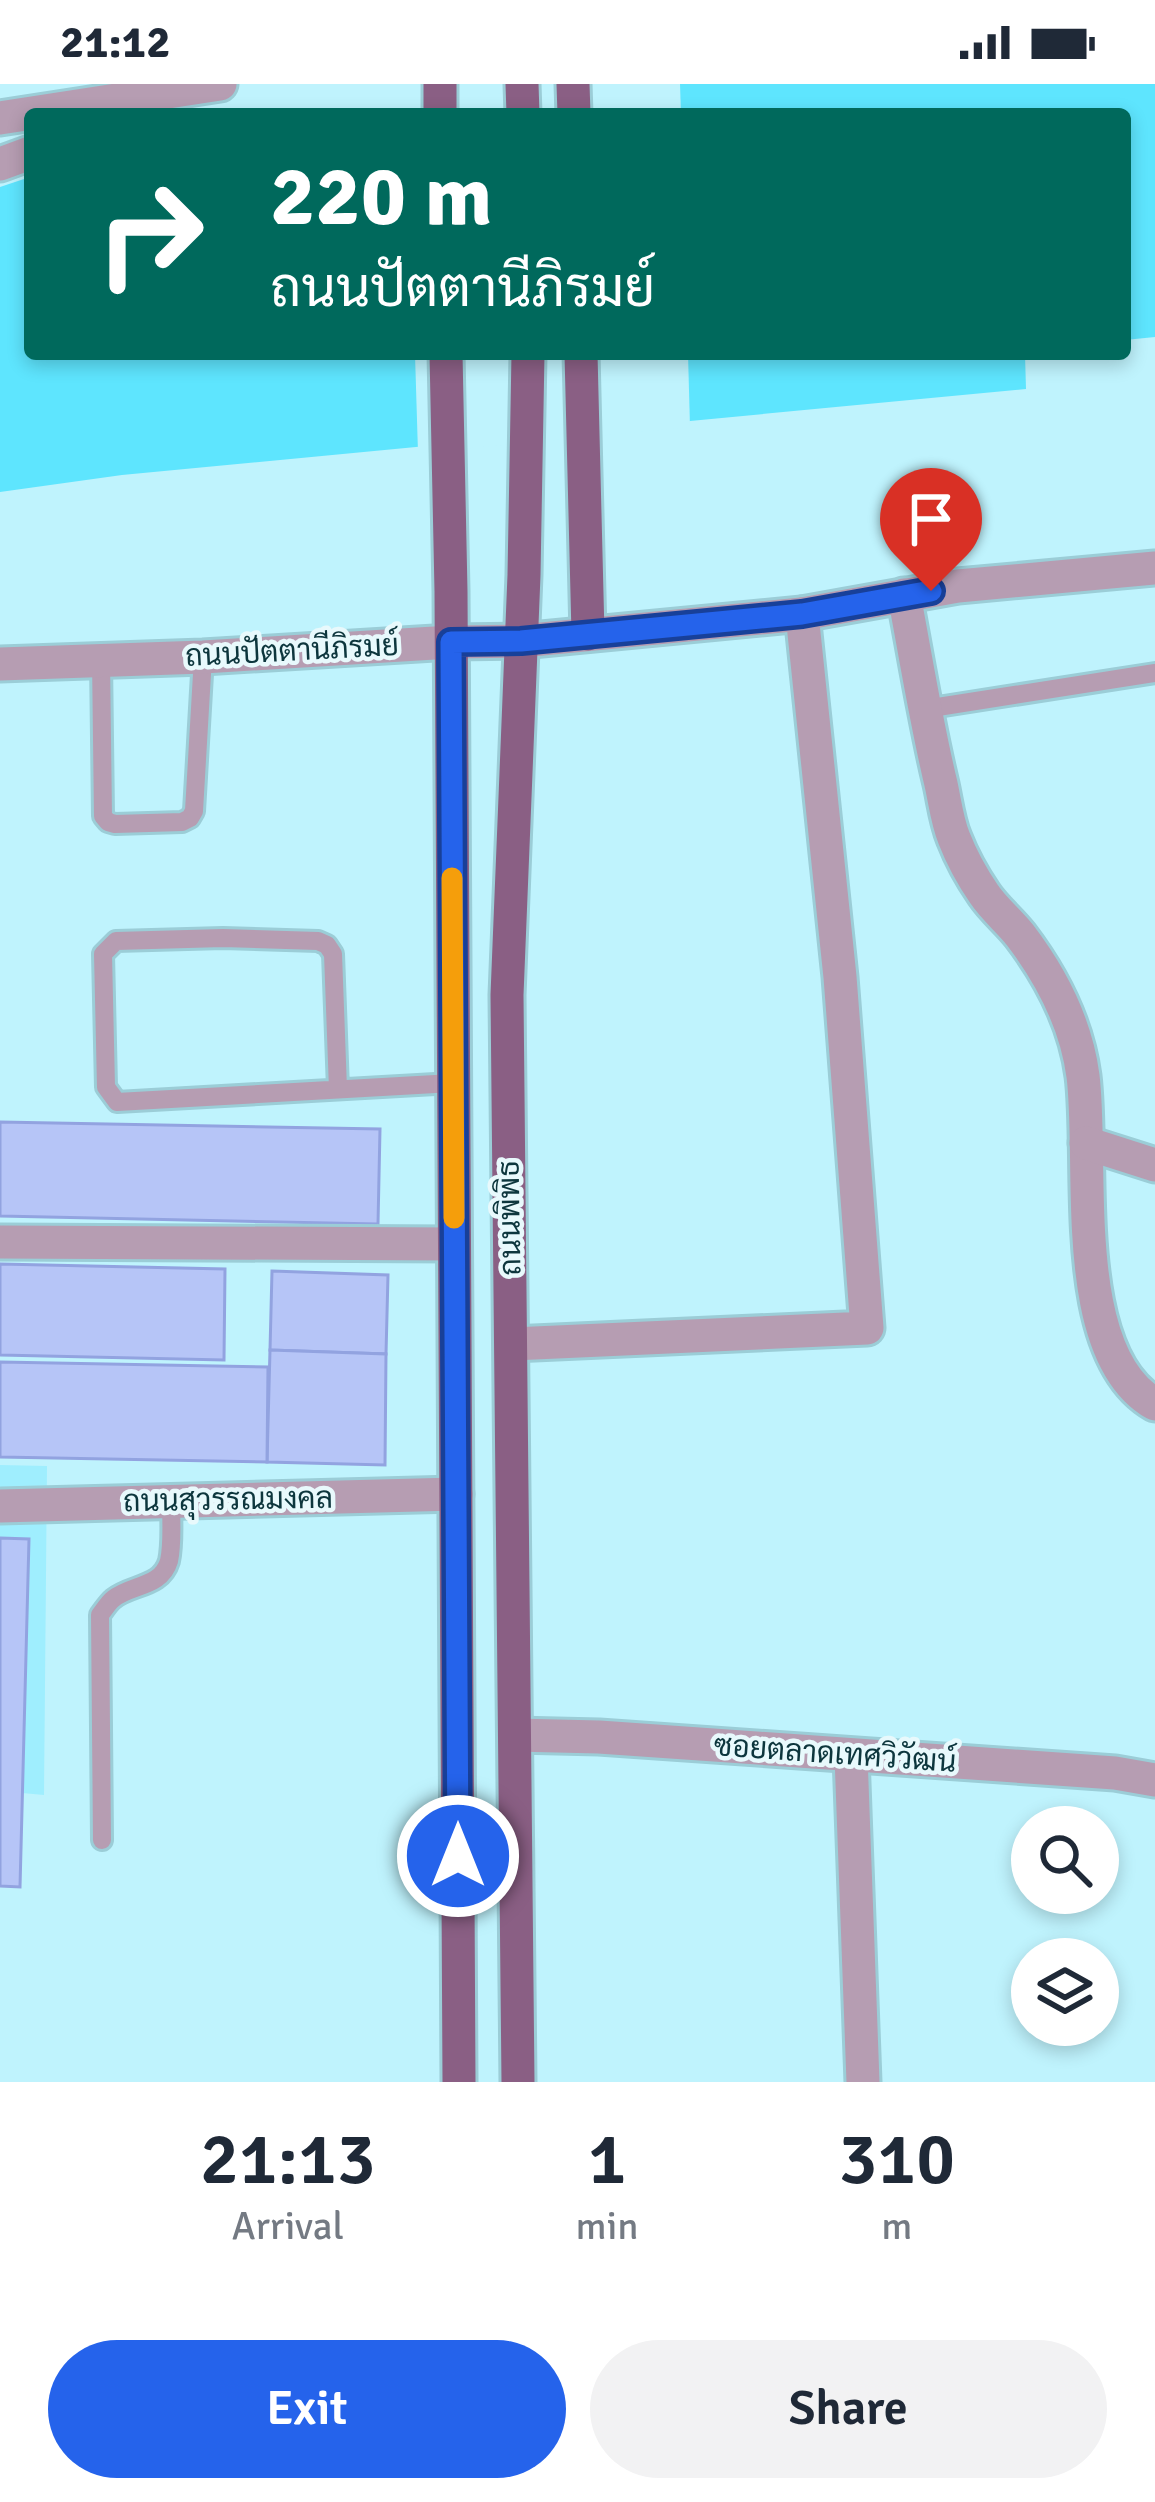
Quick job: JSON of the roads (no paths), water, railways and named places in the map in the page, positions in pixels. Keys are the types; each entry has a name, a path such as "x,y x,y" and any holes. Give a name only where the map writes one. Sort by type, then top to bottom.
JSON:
{"main road":[{"name":"ถนนพิพิธ","path":"446,360 459,2082"},
{"name":"ถนนพิพิธ","path":"518,2082 507,995 528,360"},
{"path":"580,360 588,634"}],"street":[{"path":"67,108 220,84"},
{"path":"144,108 182,91"},
{"name":"ถนนปัตตานีภิรมย์","path":"0,664 521,641 802,614 958,586 1155,568"},
{"path":"904,596 953,837 983,894 1018,932 1070,1019 1083,1075 1092,1280 1100,1323 1123,1373 1155,1404"},
{"path":"512,1344 867,1328 840,977 802,614"},
{"path":"1086,1143 1155,1165"},
{"path":"0,1243 454,1244"},
{"name":"ถนนสุวรรณมงคล","path":"0,1506 456,1494"},
{"name":"ซอยตลาดเทศวิวัฒน์","path":"515,1735 1115,1773 1155,1780"},
{"path":"850,1756 863,2082"}],"lane":[{"path":"101,660 103,816 115,824 182,822 194,811 203,657"},
{"path":"925,709 1155,673"},
{"path":"338,1090 333,954 327,945 275,939 137,940 116,941 103,954 106,1087 117,1102 338,1090 453,1083"},
{"path":"102,1840 100,1615 111,1600 164,1572 170,1559 171,1502"}]}
